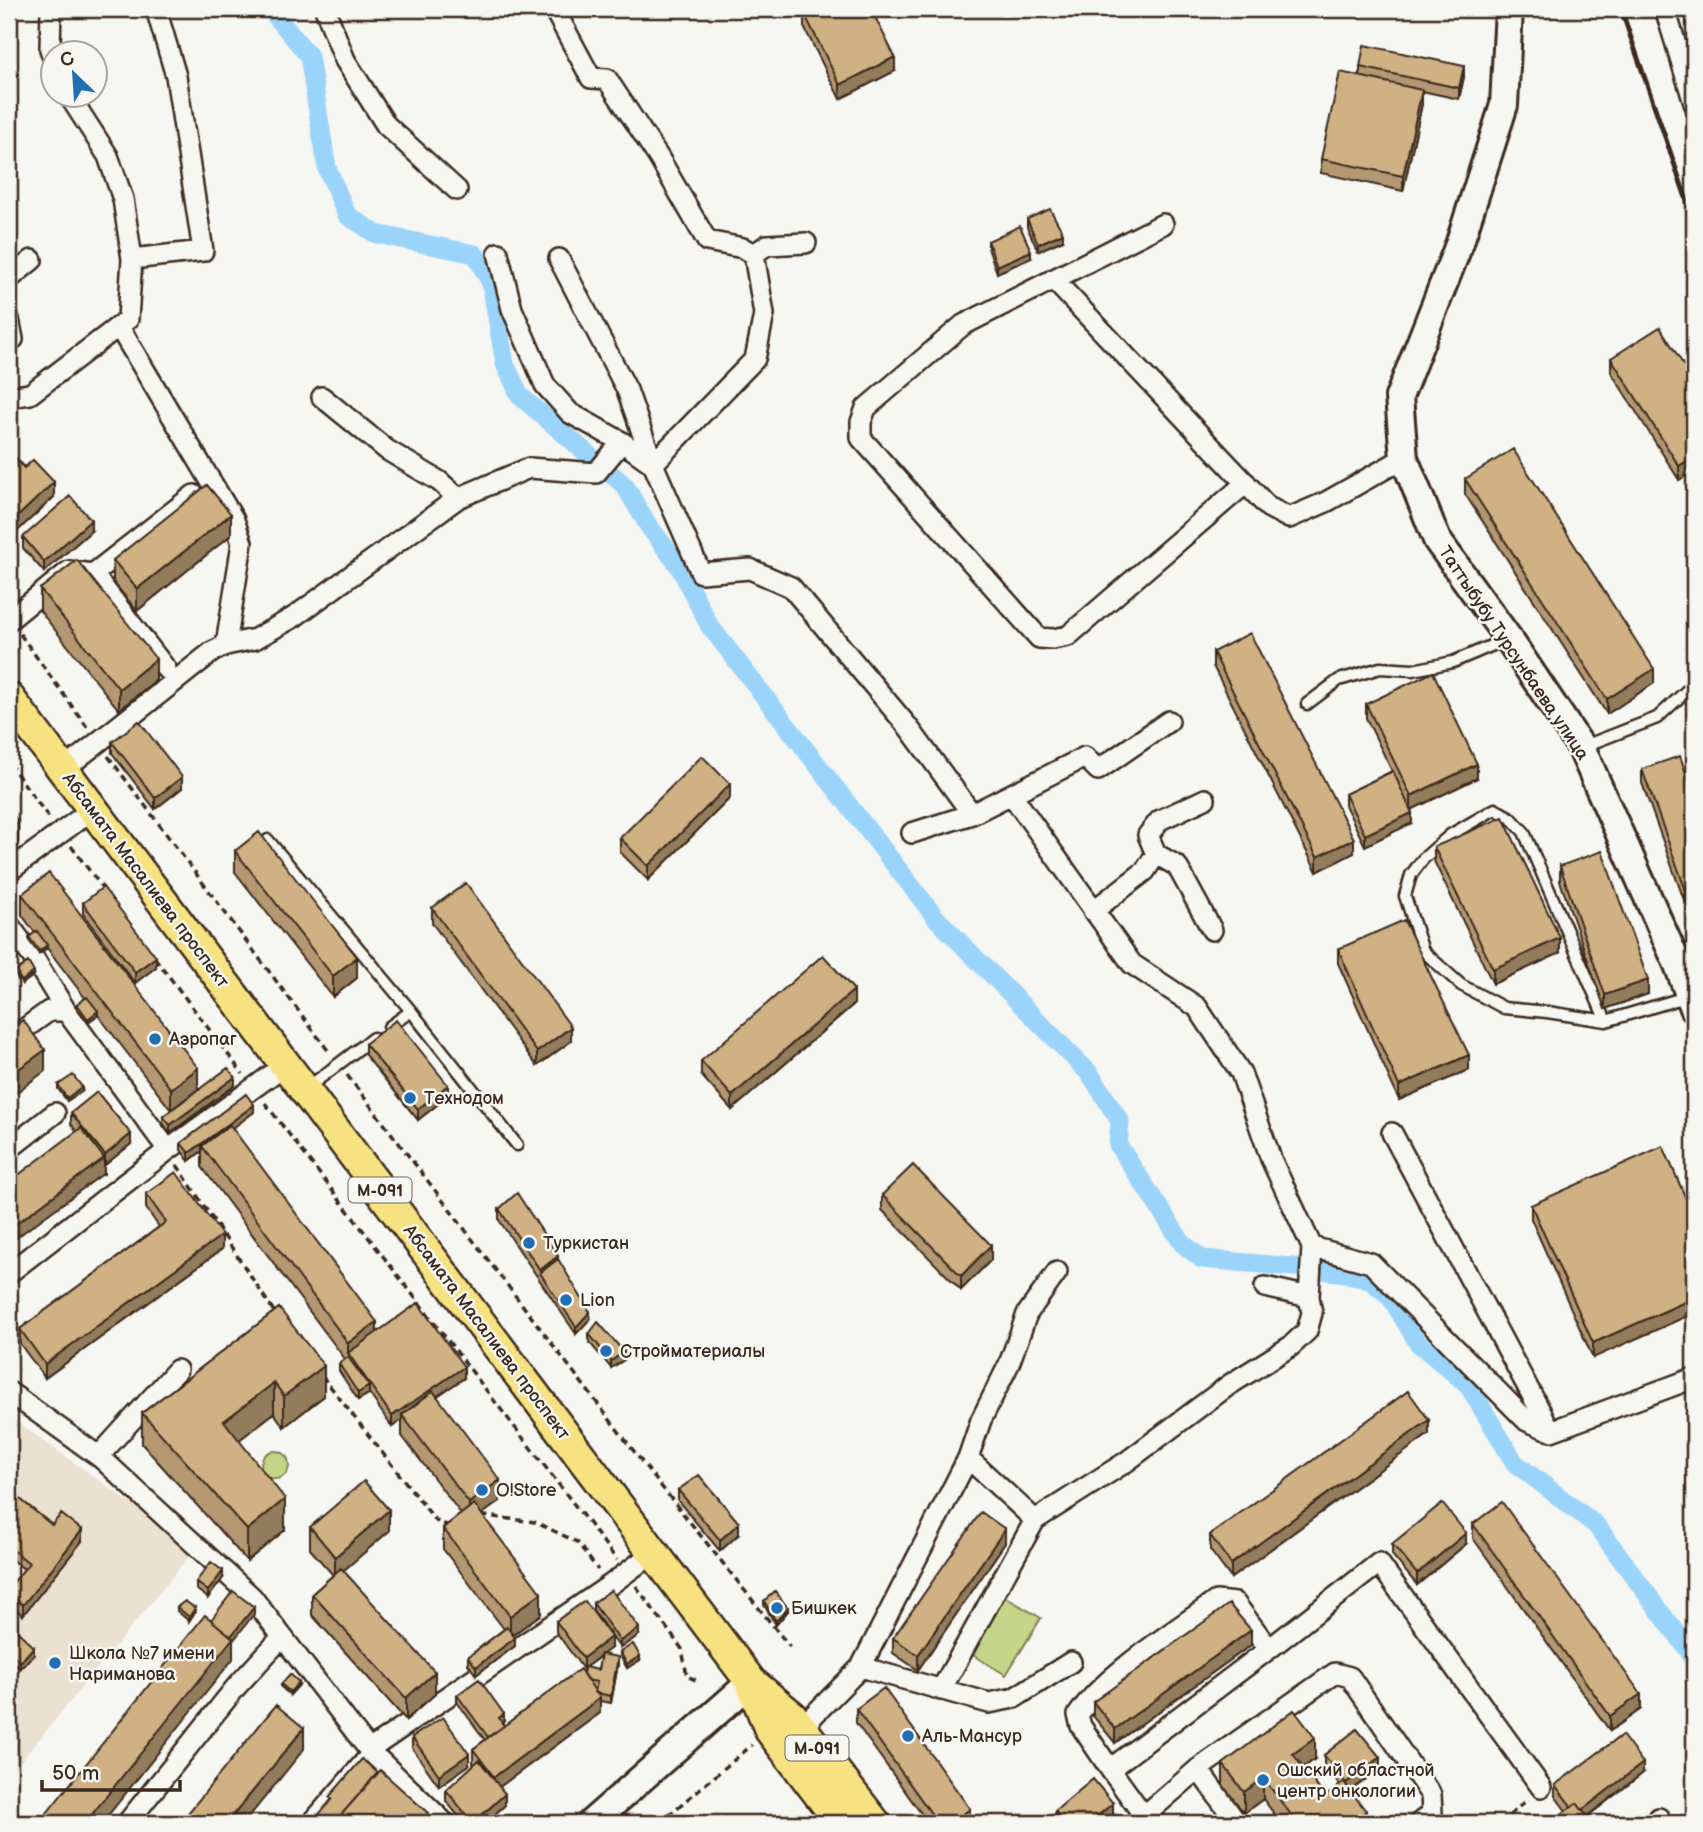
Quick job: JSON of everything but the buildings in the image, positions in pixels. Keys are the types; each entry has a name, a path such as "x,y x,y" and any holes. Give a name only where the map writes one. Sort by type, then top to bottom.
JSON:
{"main road":[{"name":"Абсамата Масалиева проспект","path":"9,698 751,1682 792,1716 875,1823"},
{"name":"М-091","path":"751,1682 770,1730 841,1823"}],"street":[{"path":"50,38 51,9"},
{"path":"132,259 203,251 176,76 156,9"},
{"path":"325,9 345,60 386,125 457,190"},
{"path":"554,9 590,78 607,79 659,158 707,241 743,248 754,254"},
{"name":"Таттыбубу Турсунбаева улица","path":"1510,9 1504,105 1460,242 1399,397 1404,458 1437,540 1508,638 1581,747 1682,963 1692,1002"},
{"path":"1666,9 1694,103"},
{"path":"9,397 30,394 128,319 132,259 123,199 108,156 77,108"},
{"path":"1163,223 963,325 866,408 861,438 1039,639 1068,636 1246,483"},
{"path":"754,254 767,245 806,243"},
{"path":"498,253 512,309 545,385 570,413 616,449 653,464"},
{"path":"653,464 755,359 764,314 754,254"},
{"path":"559,259 627,390 653,464 701,573 750,569 791,587 909,728 972,814"},
{"path":"9,279 32,260"},
{"path":"1053,279 1268,507 1289,518 1326,502 1404,458"},
{"path":"9,319 13,339 9,342"},
{"path":"119,327 234,520 242,543 226,645"},
{"path":"322,397 387,450 439,481 458,498"},
{"path":"63,770 212,652 226,645 255,639 294,617 458,498 529,468 596,473 616,449"},
{"path":"93,574 194,495"},
{"path":"9,620 69,570 93,574 166,668"},
{"path":"912,833 972,814 1085,757 1098,771 1169,721"},
{"path":"941,1690 1035,1520 1126,1462 1229,1385 1291,1346 1307,1331 1312,1313 1309,1289 1311,1252 1271,1159 1241,1073 1197,1007 1132,964 1012,794"},
{"path":"1205,799 1160,820 1148,835 1156,854 1177,866 1212,930"},
{"path":"9,870 93,809"},
{"path":"1094,911 1145,871 1156,854"},
{"path":"9,925 35,960 66,1011 167,1150"},
{"path":"9,1040 49,1011 66,1011"},
{"path":"9,1273 167,1150 285,1065"},
{"path":"9,1149 55,1113"},
{"path":"1392,1133 1551,1431"},
{"path":"1311,1252 1371,1263 1527,1420 1551,1431 1694,1378"},
{"path":"801,1728 861,1667 968,1458 981,1420 1009,1364 1027,1314 1057,1272"},
{"path":"1265,1287 1309,1289"},
{"path":"99,1456 177,1370"},
{"path":"9,1392 99,1456 253,1597 369,1750 445,1823"},
{"path":"968,1458 1035,1520"},
{"path":"369,1750 654,1552"},
{"path":"1110,1769 1379,1563 1541,1787"},
{"path":"1269,1649 1235,1603 1216,1601 1128,1665 1084,1706 1078,1715 1081,1726 1140,1820 1198,1769 1335,1673 1350,1677 1431,1795 1432,1814 1419,1823"},
{"path":"127,1823 236,1687 282,1637"},
{"path":"861,1667 989,1703 1014,1698 1071,1662"},
{"path":"593,1823 751,1682"},
{"path":"1198,1769 1237,1823"}],"lane":[{"path":"1307,704 1339,680 1380,668 1413,670 1453,662 1508,638"},
{"path":"1581,747 1657,718 1694,684"},
{"path":"1605,1021 1524,832 1511,818 1496,809 1450,835 1423,859 1411,875 1405,896 1423,951 1461,985 1504,1008 1605,1021 1692,1002"},
{"path":"268,840 411,1011 517,1145"},
{"path":"304,1090 411,1011"},
{"path":"306,1823 369,1750"}],"path":[{"path":"9,763 111,900"},
{"path":"167,836 649,1471 790,1647"},
{"path":"153,955 627,1573 682,1649 687,1676 698,1681"},
{"path":"167,1150 276,1315"},
{"path":"321,1374 436,1521 450,1527"},
{"path":"478,1521 485,1516 535,1522 577,1542 610,1585"},
{"path":"659,1823 752,1745"},
{"path":"1502,1823 1541,1787"}],"shaded area":[{"name":"Школа №7 имени Нариманова","path":"9,1416 195,1549 9,1776"}],"green space":[{"path":"275,1451 285,1455 289,1465 285,1475 275,1479 265,1475 261,1465 265,1455"},
{"path":"1005,1597 1041,1618 1006,1675 971,1654"}],"waterway":[{"path":"270,9 309,56 327,168 347,215 376,234 475,254 491,283 505,364 520,396 625,486 648,525 679,566 709,625 936,918 1090,1074 1120,1121 1118,1145 1183,1244 1202,1259 1345,1273 1371,1281 1390,1296 1418,1343 1468,1385 1515,1463 1596,1525 1690,1652 1694,1663"}],"railway":[{"path":"1621,9 1694,221"}],"place":[{"name":"Аэропаг","path":"155,1039"},
{"name":"Технодом","path":"410,1098"},
{"name":"Туркистан","path":"529,1243"},
{"name":"Lion","path":"566,1300"},
{"name":"Стройматериалы","path":"606,1351"},
{"name":"O!Store","path":"482,1490"},
{"name":"Бишкек","path":"777,1608"},
{"name":"Школа №7 имени Нариманова","path":"55,1663"},
{"name":"Аль-Мансур","path":"908,1736"},
{"name":"Ошский областной центр онкологии","path":"1263,1780"}]}
